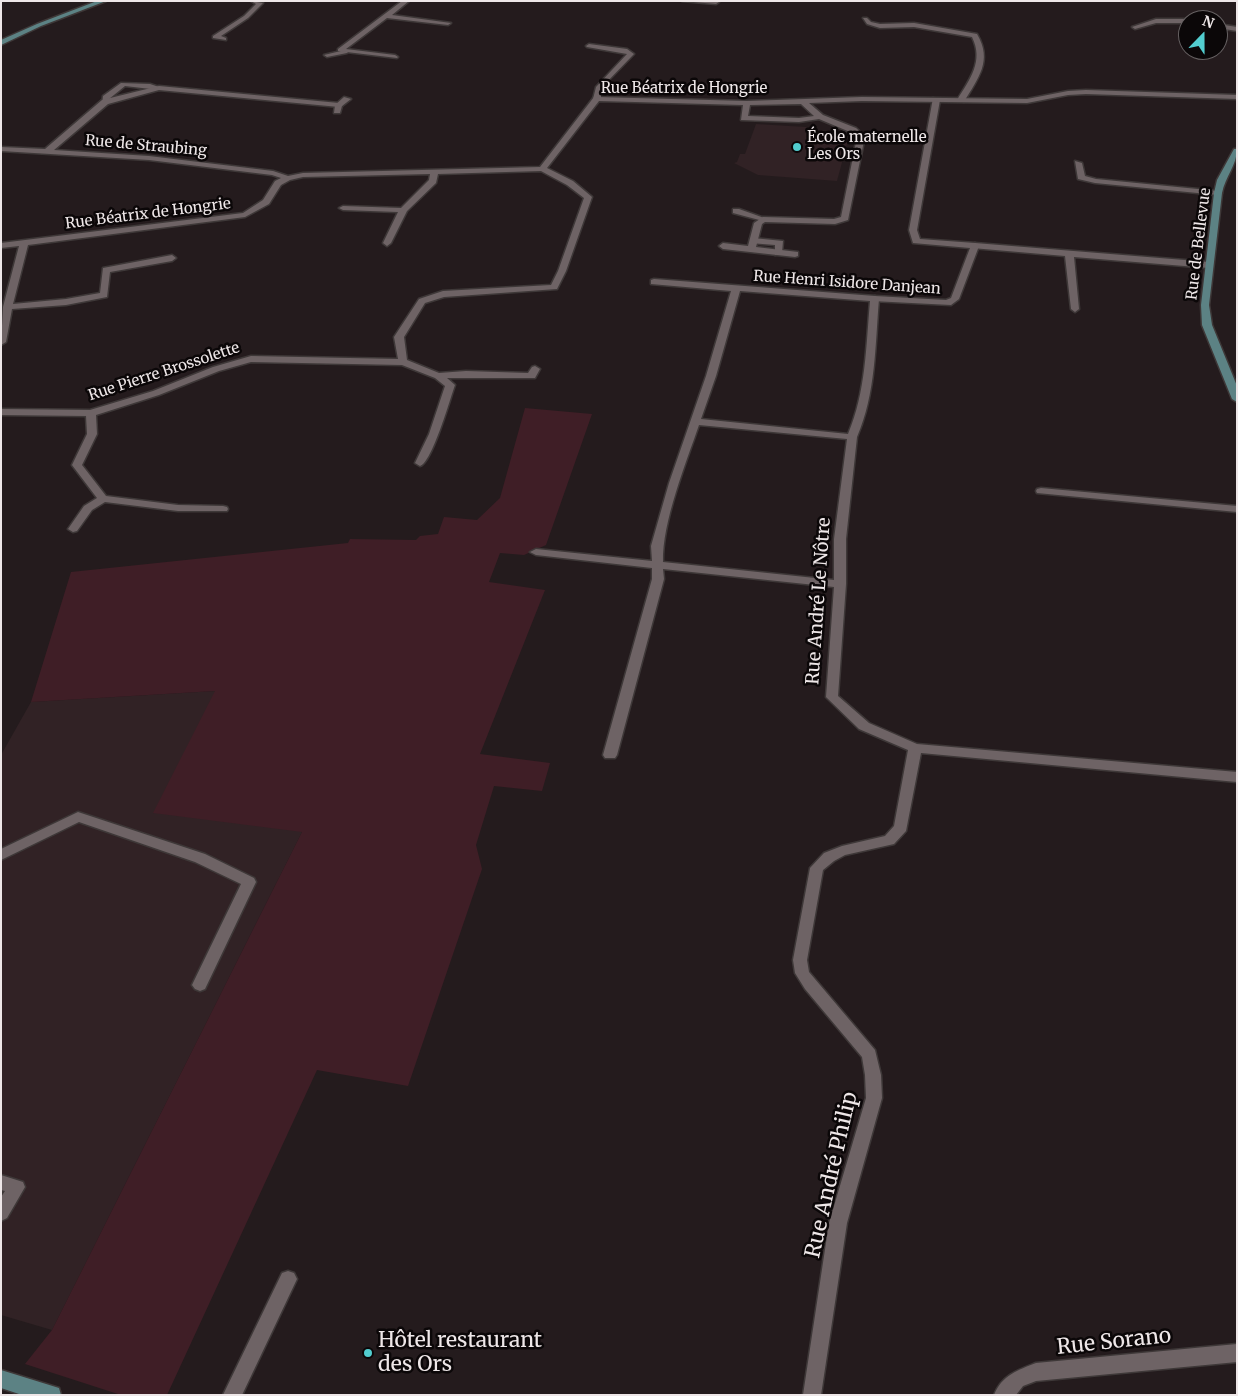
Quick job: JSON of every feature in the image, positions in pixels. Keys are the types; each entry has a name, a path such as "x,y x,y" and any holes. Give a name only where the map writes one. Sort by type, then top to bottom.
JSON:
{"street":[{"path":"1,43 48,22 103,1"},
{"path":"224,39 215,37 246,17 260,3 254,1"},
{"path":"345,52 340,50 406,1"},
{"path":"685,1 716,2"},
{"path":"386,16 448,23"},
{"path":"865,19 868,23 880,26 914,25 976,35 983,47 982,62 961,100"},
{"path":"1135,27 1156,21 1178,22"},
{"path":"589,46 627,51 631,54 598,88 597,99"},
{"path":"327,56 345,52 395,57"},
{"path":"47,152 105,102 106,98 122,84 338,108 347,99"},
{"path":"105,102 159,88"},
{"name":"Rue Béatrix de Hongrie","path":"542,169 597,99 747,103 862,99 1027,101 1068,93 1086,92 1237,97"},
{"path":"936,100 913,230 916,241 1209,265"},
{"path":"736,211 763,219 835,222 845,218 862,136 853,130 820,116 804,102"},
{"path":"747,103 744,118 799,120 820,116"},
{"name":"Rue de Straubing","path":"1,148 149,158 274,173 288,178"},
{"name":"Rue de Bellevue","path":"1237,151 1221,180 1218,194 1205,305 1207,325 1237,399"},
{"path":"1078,163 1081,177 1095,181 1218,194"},
{"path":"288,178 303,175 542,169 570,183 588,196 562,271 554,287 443,294 422,301 399,337 403,362 438,376 450,386 434,434 420,463"},
{"path":"387,243 403,210 433,181 434,173"},
{"name":"Rue Béatrix de Hongrie","path":"1,246 245,215 266,202 278,183 288,178"},
{"path":"343,208 403,210"},
{"path":"752,245 758,223 763,219"},
{"path":"1,342 6,302 24,244"},
{"path":"723,246 752,245 778,253 795,254"},
{"name":"Rue Henri Isidore Danjean","path":"654,282 948,303 954,300 975,246"},
{"path":"1069,253 1075,309"},
{"path":"6,302 66,302 104,296 106,270 172,258"},
{"path":"610,755 658,579 657,546 674,483 694,420 711,376 736,289"},
{"name":"Rue André Le Nôtre","path":"875,299 865,403 860,422 852,437 840,539 840,584 832,698 864,726 915,748 1237,777"},
{"name":"Rue Pierre Brossolette","path":"1,412 91,413 156,394 216,369 251,359 403,362"},
{"path":"438,376 466,374 532,376 535,369"},
{"path":"91,413 92,434 77,465 103,499"},
{"path":"694,420 852,437"},
{"path":"1041,491 1237,509"},
{"path":"73,528 88,508 103,499 178,508 223,509"},
{"path":"536,552 840,584"},
{"name":"Rue André Philip","path":"812,1395 838,1223 874,1098 873,1075 869,1055 810,985 802,973 800,960 813,882 818,868 828,857 842,851 889,840 901,828 915,748"},
{"path":"1,855 78,818 200,858 249,882 200,985"},
{"path":"1,1182 17,1187 1,1213"},
{"path":"232,1395 288,1279"},
{"name":"Rue Sorano","path":"1003,1395 1017,1379 1036,1372 1237,1353"},
{"path":"1,1379 52,1395"}],"shaded area":[{"name":"École maternelle Les Ors","path":"756,124 806,127 848,140 837,181 758,175 734,163 737,162 740,154 745,154"},
{"path":"525,408 592,414 546,545 524,555 500,553 489,582 545,590 480,754 550,763 542,791 494,786 476,845 482,869 408,1086 317,1070 167,1395 121,1395 25,1364 52,1330 302,832 153,813 215,691 31,702 71,572 348,543 350,539 416,540 420,536 438,534 444,517 477,520 500,498"},
{"path":"215,691 302,832 52,1330 1,1315 1,755 31,702"}],"place":[{"name":"École maternelle Les Ors","path":"797,147"},
{"name":"Hôtel restaurant des Ors","path":"368,1353"}]}
